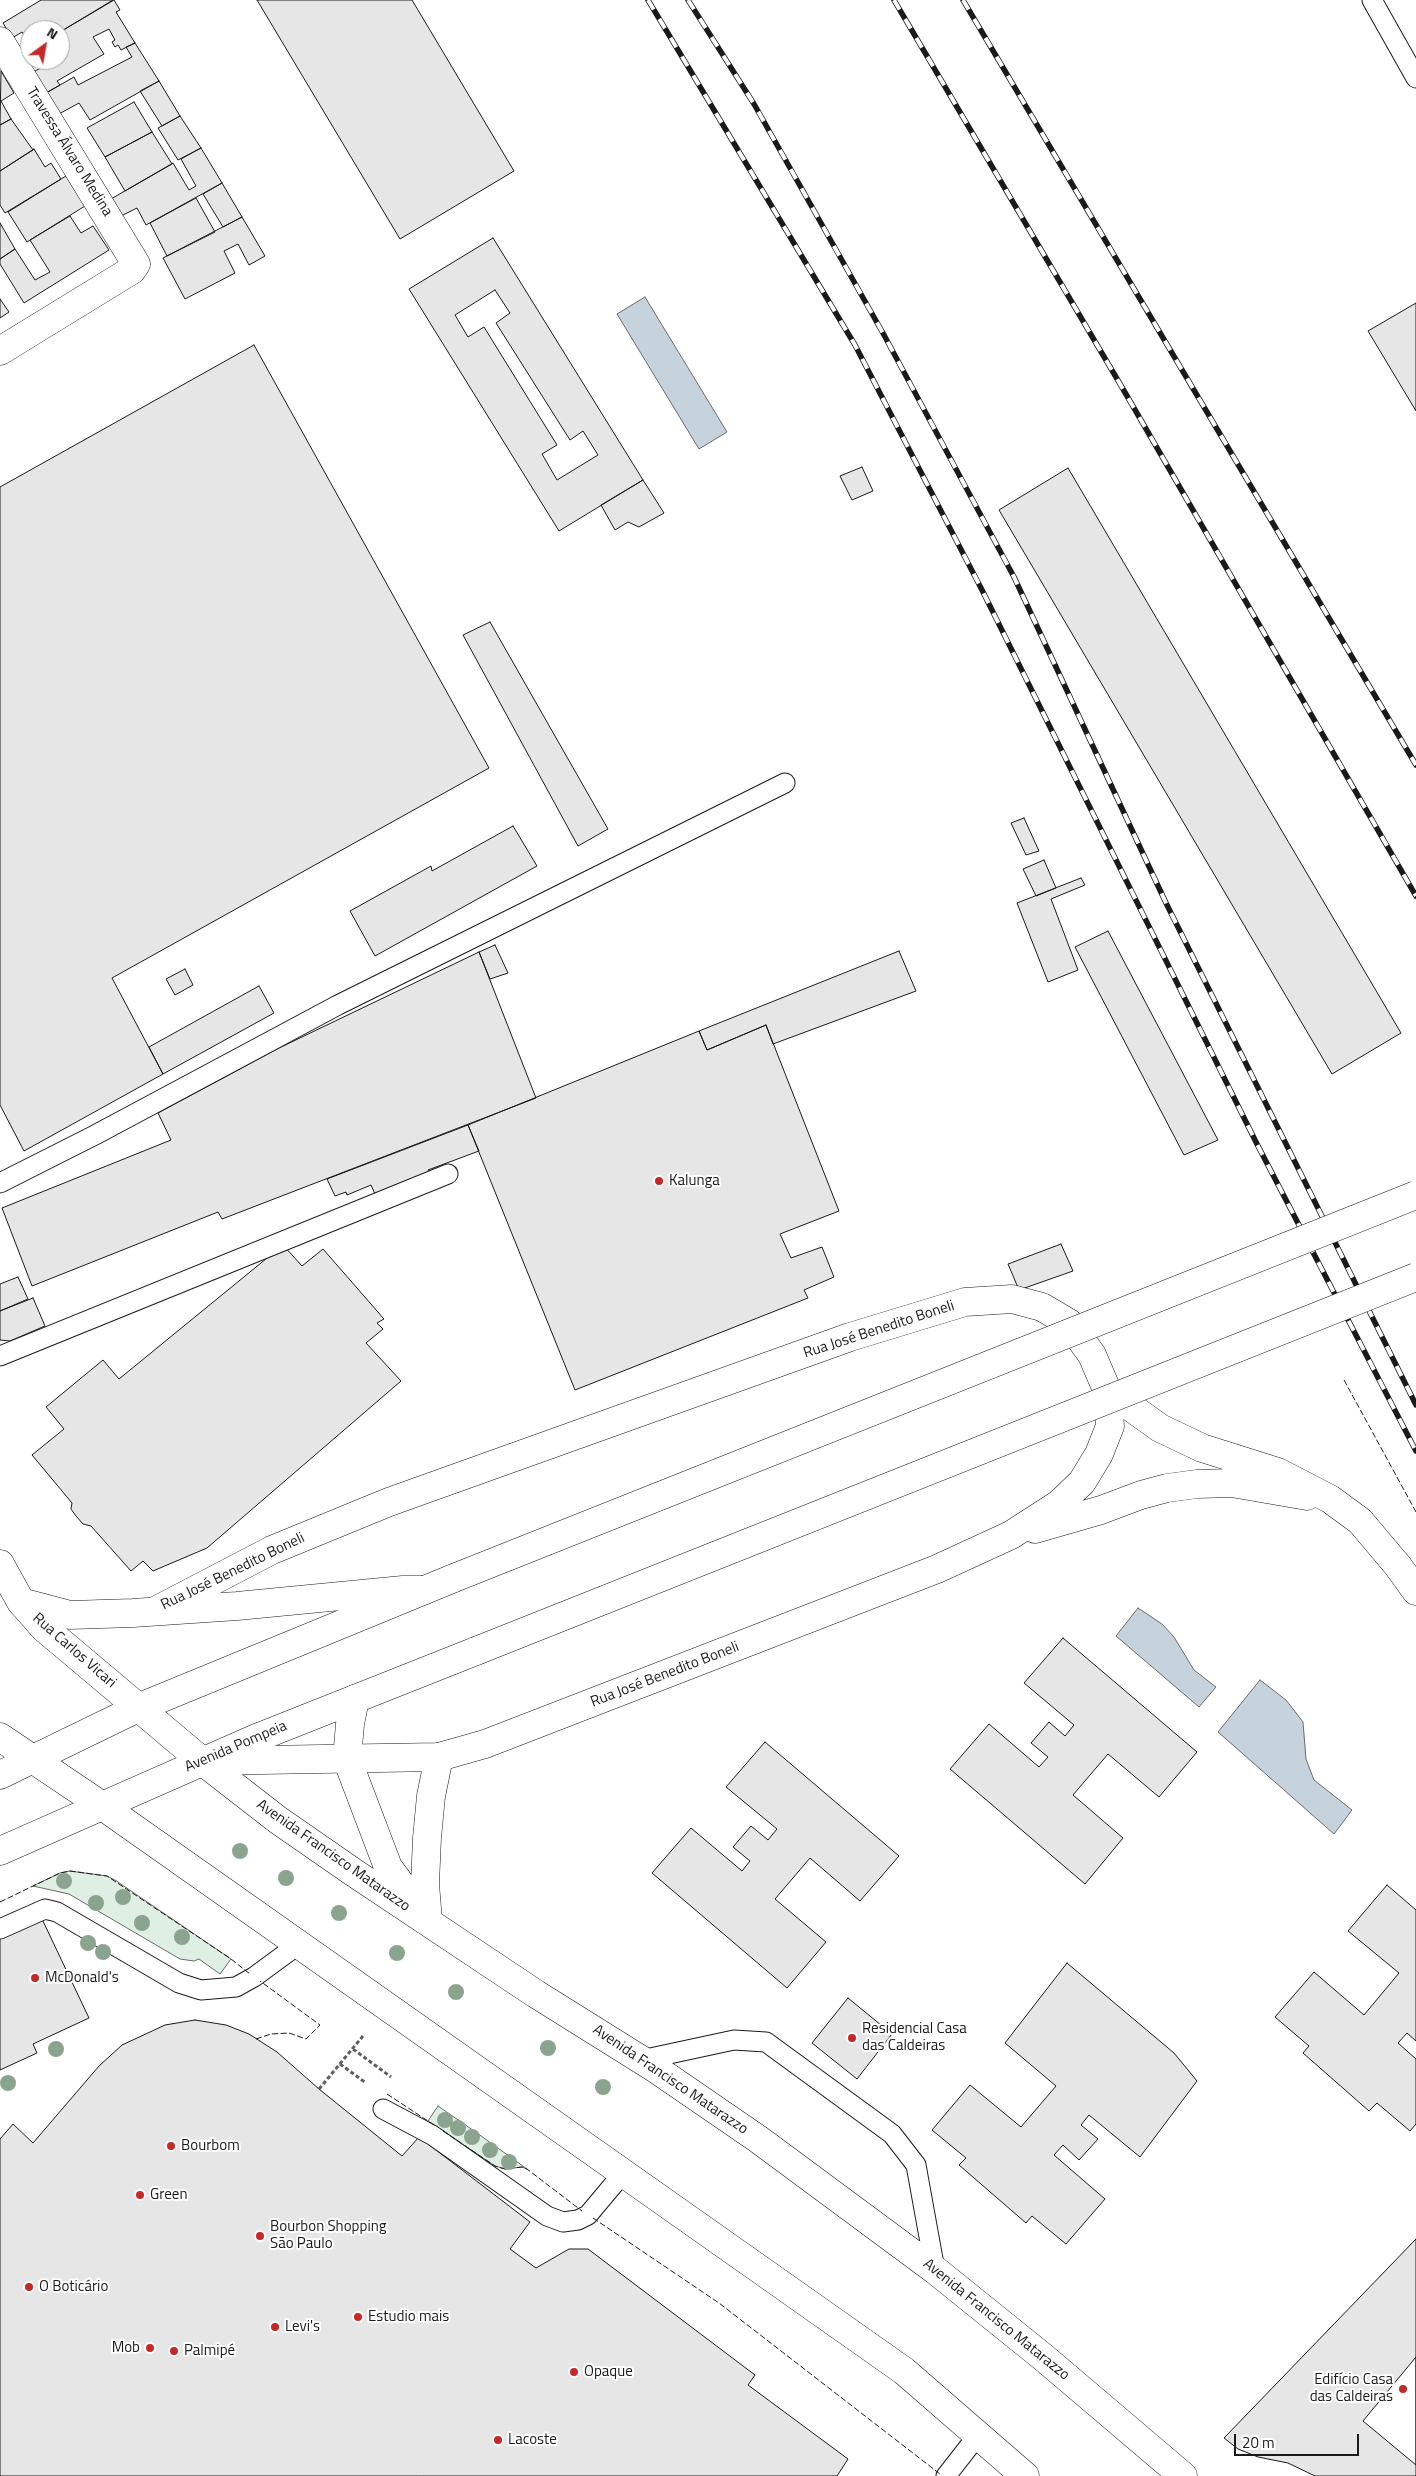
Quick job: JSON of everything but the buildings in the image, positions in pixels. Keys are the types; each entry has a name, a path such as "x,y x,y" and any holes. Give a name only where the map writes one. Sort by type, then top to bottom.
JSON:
{"main road":[{"name":"Travessa Álvaro Medina","path":"0,41 136,264 132,270 0,351"},
{"path":"0,1775 140,1707 424,1590 1416,1195"},
{"name":"Avenida Pompeia","path":"0,1852 202,1761 476,1650 1416,1277"},
{"name":"Rua José Benedito Boneli","path":"155,1610 272,1550 389,1502 850,1337 965,1302 1012,1299 1042,1307 1069,1323 1098,1367 1108,1390 1110,1426 1099,1454 1082,1482 1059,1504 1011,1535 937,1569 485,1744 439,1757 202,1761"},
{"path":"1108,1390 1160,1428 1202,1448 1278,1472 1330,1499 1360,1521 1398,1566 1416,1591"},
{"path":"1011,1535 1101,1510 1150,1492 1196,1484 1232,1483 1330,1499"},
{"name":"Rua Carlos Vicari","path":"0,1564 21,1602 44,1628 86,1665 140,1707"},
{"path":"21,1602 70,1615 133,1614 155,1610 237,1606 403,1590 424,1590"},
{"path":"355,1699 350,1724 347,1759 388,1867 428,1921"},
{"name":"Avenida Francisco Matarazzo","path":"140,1707 202,1761 278,1820 536,1994 641,2060 758,2139 935,2270 1043,2357 1183,2476"},
{"path":"0,1737 101,1805 904,2371 1025,2476"},
{"path":"428,1921 425,1884 427,1838 431,1796 439,1757"}],"lane":[{"path":"1372,0 1416,78"},
{"path":"0,1183 338,1005 785,783"},
{"path":"0,1356 448,1174"},
{"path":"0,1929 46,1909 57,1912 179,1983 201,1990 236,1987 254,1978 299,1944"},
{"path":"641,2060 734,2040 766,2042 892,2134 916,2165 935,2270"},
{"path":"383,2109 432,2135 547,2216 563,2222 578,2220 588,2215 624,2172"},
{"path":"946,2476 978,2435"}],"path":[{"path":"319,2089 363,2036"}],"green space":[{"path":"70,1871 107,1876 115,1880 231,1959 220,1974 199,1959 194,1961 180,1959 69,1894 33,1886 60,1873"},
{"path":"438,2106 527,2169 522,2167 505,2169 495,2166 428,2121"}],"shaded area":[{"path":"645,297 727,432 699,449 617,314"},
{"path":"1138,1608 1162,1624 1174,1637 1194,1670 1216,1687 1199,1707 1116,1636"},
{"path":"1260,1680 1286,1700 1303,1722 1306,1759 1314,1780 1352,1810 1334,1834 1218,1732"}],"railway":[{"path":"648,0 855,345 982,590 1257,1144 1416,1451"},
{"path":"688,0 754,104 884,335 1014,577 1166,903 1416,1405"},
{"path":"894,0 1123,389 1416,896"},
{"path":"963,0 1416,765"}],"fence":[{"path":"1344,1380 1416,1512"},
{"path":"0,1902 60,1873 70,1871 107,1876 231,1959 250,1974"},
{"path":"256,2039 271,2034 289,2033 306,2039 320,2025 260,1981"},
{"path":"387,2094 437,2127"},
{"path":"443,2131 495,2166 505,2169 522,2167 527,2169 582,2211"},
{"path":"593,2218 719,2303 940,2474"}],"place":[{"name":"Kalunga","path":"659,1181"},
{"name":"McDonald's","path":"35,1978"},
{"name":"Residencial Casa das Caldeiras","path":"852,2038"},
{"name":"Bourbom","path":"171,2146"},
{"name":"Green","path":"140,2195"},
{"name":"Bourbon Shopping São Paulo","path":"260,2236"},
{"name":"O Boticário","path":"29,2287"},
{"name":"Estudio mais","path":"358,2317"},
{"name":"Levi's","path":"275,2327"},
{"name":"Mob","path":"150,2348"},
{"name":"Palmipé","path":"174,2351"},
{"name":"Opaque","path":"574,2372"},
{"name":"Edifício Casa das Caldeiras","path":"1403,2389"},
{"name":"Lacoste","path":"498,2440"}]}
